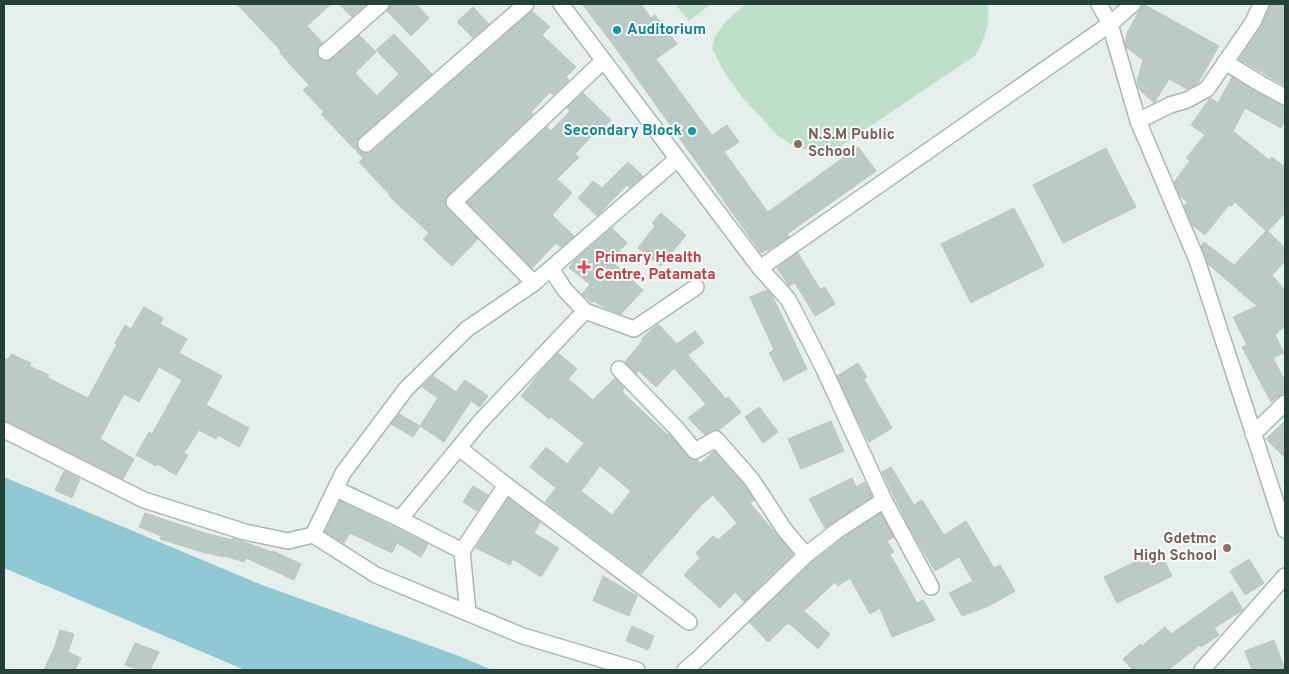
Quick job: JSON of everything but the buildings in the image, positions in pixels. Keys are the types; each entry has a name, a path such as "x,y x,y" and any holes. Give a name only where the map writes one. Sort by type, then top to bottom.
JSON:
{"street":[{"path":"326,52 381,4"},
{"path":"366,144 526,4"},
{"path":"561,4 760,268 788,300 822,365 884,500 931,587"},
{"path":"1099,4 1110,24 1138,122 1197,260 1285,530"},
{"path":"760,268 1110,24 1133,4"},
{"path":"1138,122 1170,105 1187,100 1207,89 1253,22 1261,4"},
{"path":"534,283 454,202 604,61"},
{"path":"1225,62 1285,97"},
{"path":"314,535 343,473 406,389 467,329 534,283 677,159"},
{"path":"551,268 566,290 585,311 634,329 696,287"},
{"path":"400,519 480,422 585,311"},
{"path":"619,369 677,429 694,451 716,439 752,480 784,529 806,555"},
{"path":"1253,434 1285,404"},
{"path":"4,430 144,500 245,532 288,541 314,535 376,575 523,636 637,670"},
{"path":"459,448 689,622"},
{"path":"468,613 462,552 506,485"},
{"path":"336,489 400,519 462,552"},
{"path":"685,670 806,555 838,530 884,500"},
{"path":"1202,670 1285,576"}],"green space":[{"path":"675,4 711,4 689,21"},
{"path":"746,4 987,4 989,17 976,55 841,146 814,151 795,147 778,136 742,97 723,70 712,48 715,36 728,19"}],"water":[{"path":"4,477 262,585 459,656 492,670 245,670 4,568"}],"place":[{"name":"Auditorium","path":"617,30"},
{"name":"Secondary Block","path":"692,131"},
{"name":"N.S.M Public School","path":"798,144"},
{"name":"Primary Health Centre, Patamata","path":"584,267"},
{"name":"Gdetmc High School","path":"1227,548"}]}
